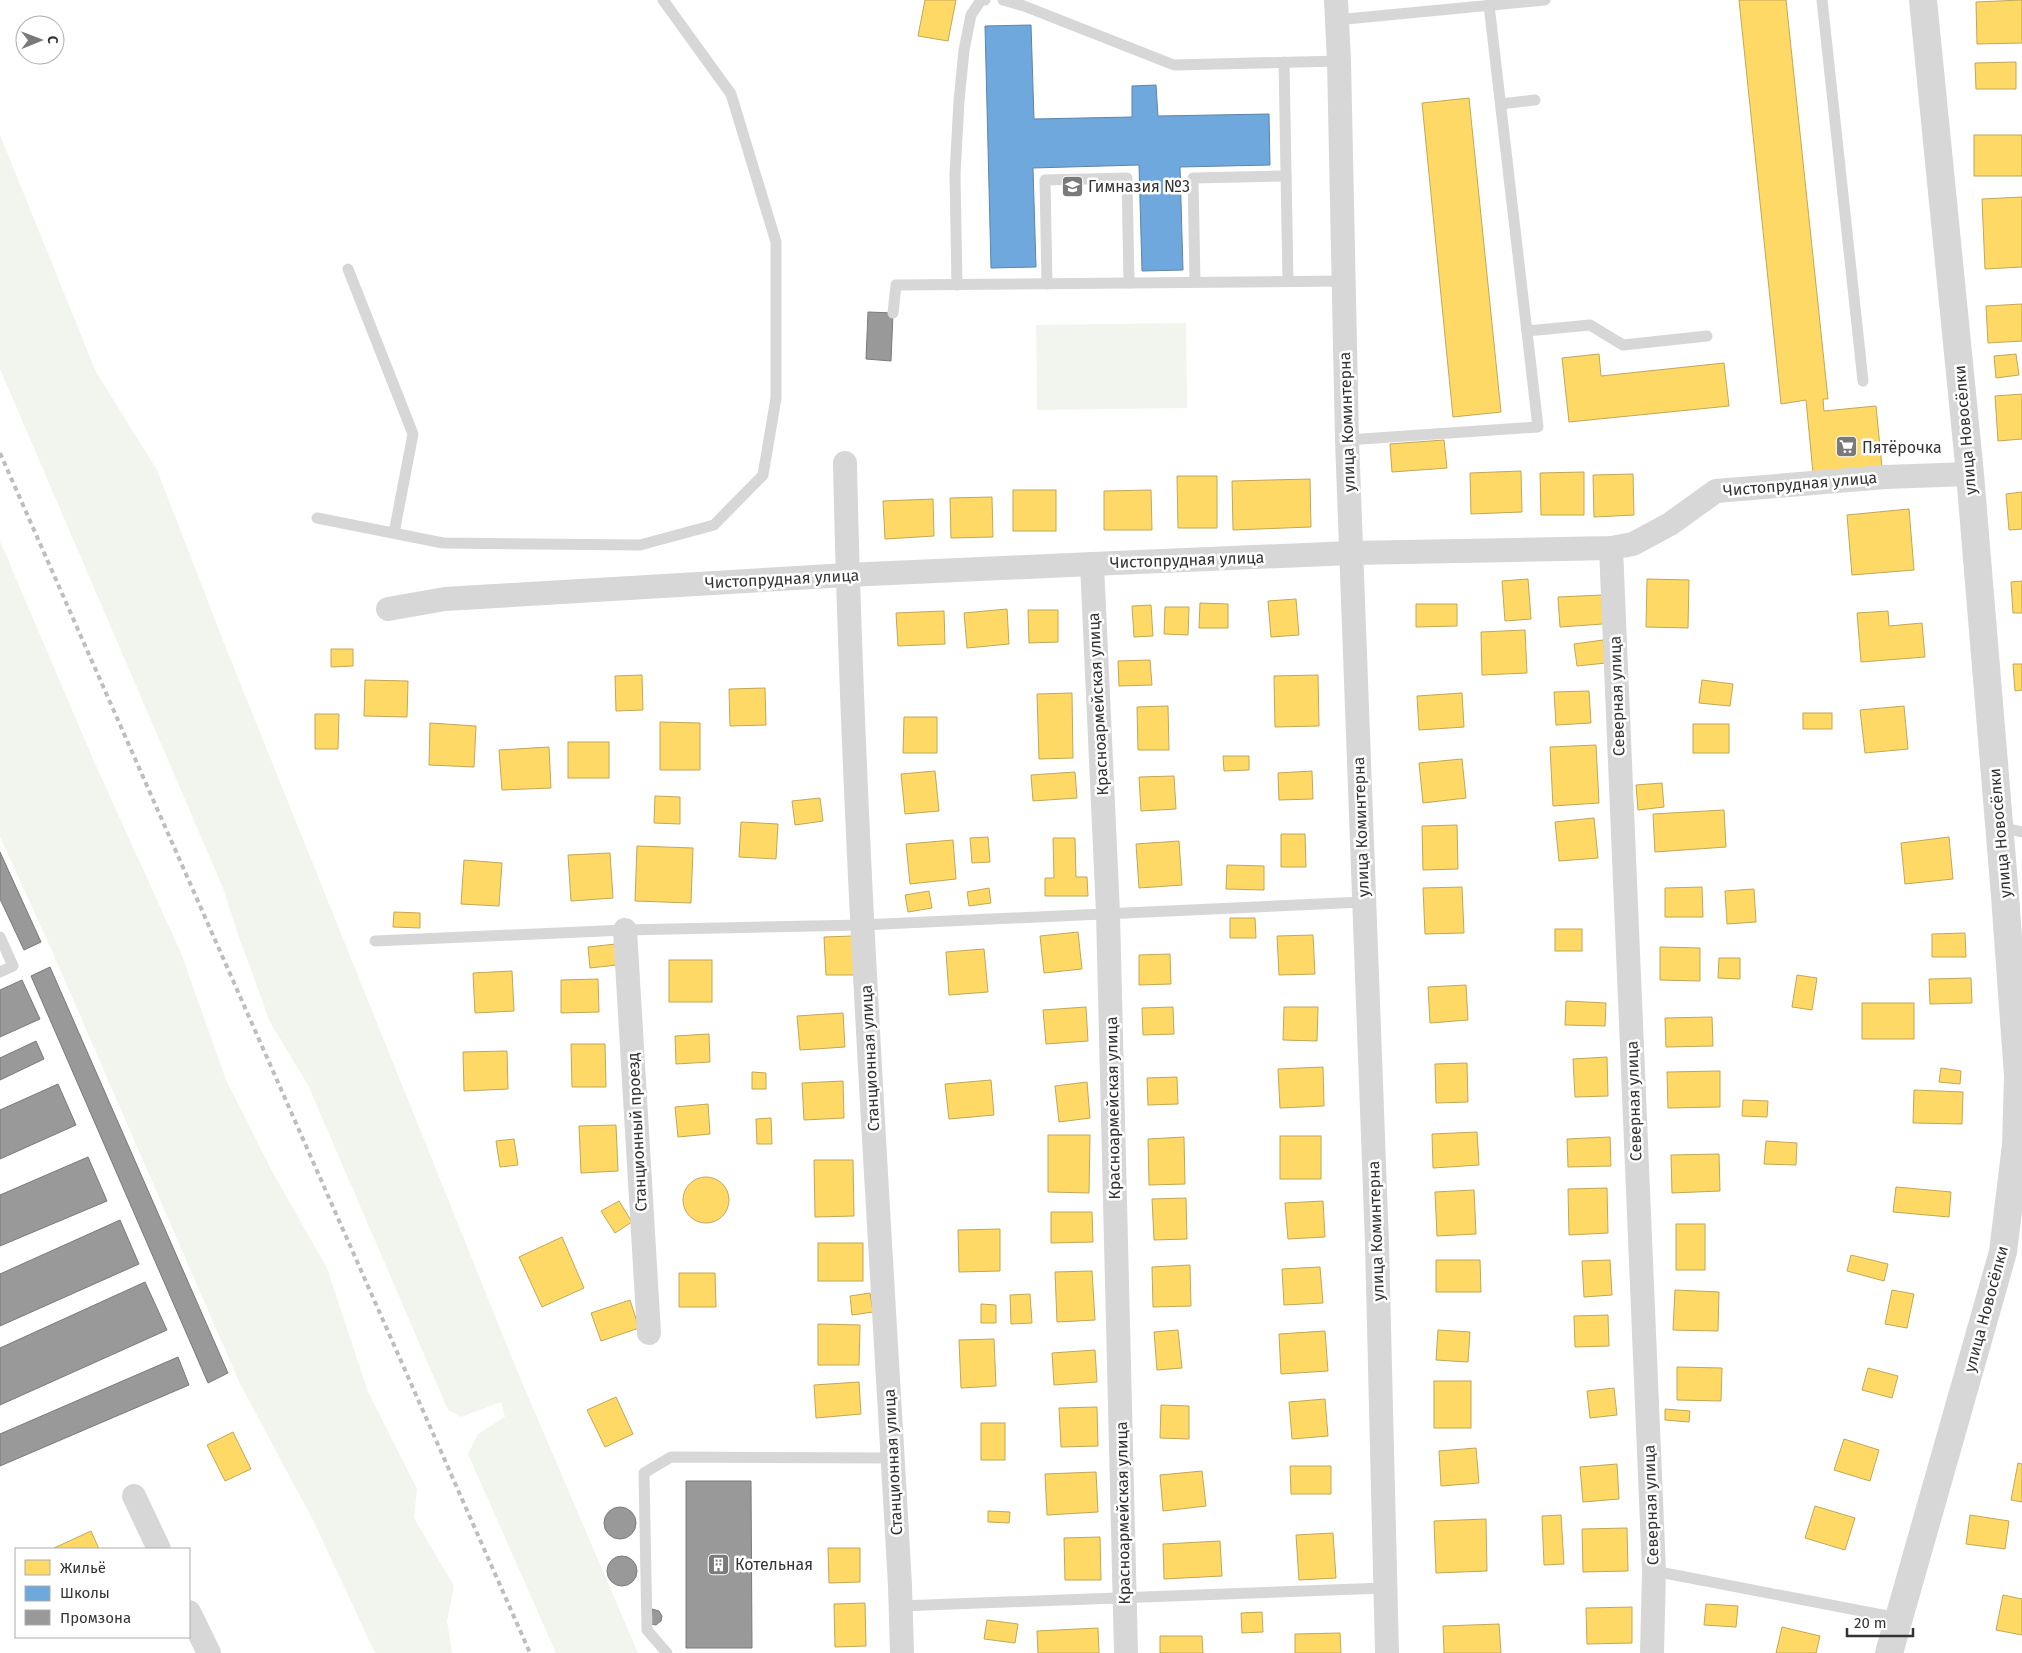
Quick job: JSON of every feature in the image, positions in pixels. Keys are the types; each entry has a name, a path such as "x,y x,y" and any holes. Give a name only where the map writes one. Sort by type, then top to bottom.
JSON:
{"street":[{"name":"улица Новосёлки","path":"1889,1653 2003,1252 2016,1145 2018,1076 2011,830 1970,474 1923,0"},
{"name":"улица Коминтерна","path":"1336,10 1339,61 1347,440 1377,1244 1387,1653"},
{"name":"Станционная улица","path":"845,463 847,575 862,925 902,1653"},
{"name":"Чистопрудная улица","path":"388,609 445,599 847,575 1351,553 1611,548 1633,544 1670,524 1716,491 1894,476 1970,474"},
{"name":"Северная улица","path":"1611,548 1654,1571 1652,1653"},
{"name":"Красноармейская улица","path":"1092,564 1108,913 1126,1653"},
{"name":"Станционный проезд","path":"625,930 649,1333"},
{"path":"134,1496 159,1548"},
{"path":"190,1614 208,1653"}],"lane":[{"path":"317,518 443,543 640,545 714,525 763,475 776,398 776,242 731,94 663,0"},
{"path":"957,285 955,174 964,50 971,15 981,0 986,0"},
{"path":"1003,0 1024,6 1174,64 1339,61"},
{"path":"1336,10 1489,6 1545,0"},
{"path":"1822,0 1863,381"},
{"path":"1347,440 1538,427 1489,6"},
{"path":"1284,62 1288,281"},
{"path":"1501,104 1535,100"},
{"path":"1195,282 1193,178 1286,176"},
{"path":"1047,284 1046,180 1127,178 1129,283"},
{"path":"348,269 413,434 394,533"},
{"path":"893,313 896,285 1343,281"},
{"path":"1527,331 1590,325 1623,345 1707,336"},
{"path":"375,941 625,930 862,925 1363,902"},
{"path":"0,937 13,966 0,972"},
{"path":"667,1653 646,1630 644,1473 671,1457 892,1458"},
{"path":"1654,1571 1898,1618"},
{"path":"900,1606 1384,1588"}],"shaded area":[{"path":"0,135 96,372 157,470 224,643 518,1373 638,1653 556,1653 468,1454 478,1434 505,1417 501,1402 461,1417 448,1410 308,1085 270,1022 223,888 0,369"},
{"path":"1186,323 1187,408 1037,410 1036,325"},
{"path":"0,541 93,759 181,953 226,1080 273,1173 327,1268 368,1392 417,1489 414,1518 454,1586 447,1621 452,1653 375,1653 313,1520 240,1384 52,951 0,837"}],"building: Жильё":[{"path":"925,0 956,0 948,41 918,36"},
{"path":"1739,0 1786,0 1828,399 1823,399 1824,411 1876,406 1882,467 1813,473 1806,400 1781,404"},
{"path":"2022,0 2022,43 1977,44 1976,2"},
{"path":"2016,62 2016,89 1976,89 1975,63"},
{"path":"1469,98 1501,412 1453,417 1422,103"},
{"path":"1974,135 2022,135 2022,176 1974,176"},
{"path":"2022,197 2022,267 1985,269 1982,199"},
{"path":"2022,304 2022,341 1988,343 1986,306"},
{"path":"1599,354 1601,376 1724,363 1729,406 1569,422 1562,358"},
{"path":"2016,354 2019,375 1996,378 1994,356"},
{"path":"2022,394 2022,439 1998,441 1995,396"},
{"path":"1444,440 1447,468 1392,472 1390,444"},
{"path":"1521,471 1522,512 1471,514 1470,473"},
{"path":"1584,472 1584,515 1541,515 1540,473"},
{"path":"1633,474 1634,515 1594,517 1593,475"},
{"path":"1177,476 1217,476 1217,528 1178,528"},
{"path":"1310,479 1311,527 1233,530 1232,481"},
{"path":"1013,490 1056,490 1056,531 1013,531"},
{"path":"1151,490 1152,530 1104,530 1104,491"},
{"path":"2022,492 2022,529 2009,530 2006,494"},
{"path":"992,497 993,537 951,538 950,498"},
{"path":"933,499 934,536 885,539 883,501"},
{"path":"1909,509 1914,570 1852,575 1847,515"},
{"path":"1528,579 1531,619 1505,621 1502,581"},
{"path":"1647,579 1689,580 1688,628 1646,627"},
{"path":"2022,581 2022,613 2013,613 2011,582"},
{"path":"1602,595 1603,624 1560,627 1558,597"},
{"path":"1296,599 1299,635 1271,637 1268,601"},
{"path":"1200,603 1228,604 1228,628 1199,628"},
{"path":"1416,604 1457,604 1457,626 1416,627"},
{"path":"1151,605 1153,636 1134,637 1132,606"},
{"path":"1165,607 1189,607 1188,635 1164,634"},
{"path":"1007,609 1009,644 967,648 964,613"},
{"path":"1028,610 1058,610 1058,642 1029,643"},
{"path":"944,611 945,644 898,646 896,613"},
{"path":"1888,611 1889,626 1922,623 1925,657 1861,662 1857,613"},
{"path":"1525,630 1527,673 1482,675 1481,632"},
{"path":"1603,640 1606,663 1577,666 1574,644"},
{"path":"331,649 353,649 353,666 331,667"},
{"path":"1150,660 1152,685 1119,686 1118,661"},
{"path":"2013,664 2022,664 2022,690 2015,691"},
{"path":"642,675 643,710 616,711 615,676"},
{"path":"1318,675 1319,726 1275,727 1274,676"},
{"path":"365,680 408,681 407,717 364,716"},
{"path":"1702,680 1733,684 1730,706 1699,703"},
{"path":"765,688 766,725 730,726 729,689"},
{"path":"1589,691 1591,723 1556,725 1554,692"},
{"path":"1072,693 1073,758 1039,759 1037,694"},
{"path":"1462,693 1464,727 1419,730 1417,696"},
{"path":"1168,706 1169,750 1138,750 1137,707"},
{"path":"1904,706 1908,749 1865,753 1860,710"},
{"path":"1803,713 1832,713 1832,729 1803,729"},
{"path":"315,714 339,714 338,749 315,749"},
{"path":"904,717 937,717 937,753 903,753"},
{"path":"660,722 700,723 700,770 660,770"},
{"path":"430,723 476,726 474,767 429,765"},
{"path":"1693,724 1729,724 1729,753 1693,753"},
{"path":"568,742 609,742 609,778 568,778"},
{"path":"1596,745 1599,803 1553,806 1550,747"},
{"path":"549,747 551,788 502,790 499,750"},
{"path":"1223,756 1249,756 1249,770 1224,771"},
{"path":"1462,759 1466,798 1423,803 1419,763"},
{"path":"935,771 939,811 905,814 901,774"},
{"path":"1312,771 1313,799 1279,800 1278,773"},
{"path":"1075,772 1077,798 1033,801 1031,775"},
{"path":"1174,776 1176,809 1141,811 1139,777"},
{"path":"1662,783 1664,807 1638,810 1636,785"},
{"path":"655,796 680,797 680,824 654,823"},
{"path":"820,798 823,821 795,825 792,801"},
{"path":"1724,810 1726,847 1655,852 1653,814"},
{"path":"1594,818 1598,858 1559,861 1555,822"},
{"path":"741,822 778,824 776,859 739,857"},
{"path":"1457,825 1458,869 1423,870 1422,826"},
{"path":"1281,834 1305,834 1306,867 1281,867"},
{"path":"988,837 990,862 972,863 970,838"},
{"path":"1949,837 1953,879 1905,884 1901,843"},
{"path":"1053,838 1075,838 1076,877 1087,877 1088,896 1045,896 1045,878 1054,878"},
{"path":"953,840 956,879 910,884 906,844"},
{"path":"1179,841 1182,885 1139,888 1136,844"},
{"path":"637,846 693,848 691,903 635,901"},
{"path":"610,853 613,898 571,901 568,855"},
{"path":"464,860 502,863 499,906 461,904"},
{"path":"1227,865 1264,866 1264,890 1226,889"},
{"path":"1462,887 1464,933 1425,934 1423,888"},
{"path":"1702,887 1703,917 1665,917 1665,888"},
{"path":"989,888 991,903 969,906 967,892"},
{"path":"1754,889 1756,922 1727,924 1725,891"},
{"path":"929,891 932,908 908,912 905,895"},
{"path":"394,912 420,913 420,928 393,927"},
{"path":"1230,918 1255,918 1256,938 1230,938"},
{"path":"1555,929 1582,929 1582,951 1555,951"},
{"path":"1078,932 1082,969 1044,973 1040,936"},
{"path":"1965,933 1966,957 1932,957 1932,934"},
{"path":"1313,935 1315,974 1279,975 1277,936"},
{"path":"853,936 854,975 826,975 824,937"},
{"path":"616,944 617,965 590,968 588,947"},
{"path":"1660,947 1700,948 1700,981 1660,980"},
{"path":"984,949 988,992 949,995 946,952"},
{"path":"1170,954 1171,984 1139,985 1139,955"},
{"path":"1719,958 1740,958 1740,979 1718,978"},
{"path":"669,960 712,960 712,1002 669,1002"},
{"path":"512,971 514,1011 475,1013 473,973"},
{"path":"1797,975 1817,978 1812,1010 1792,1007"},
{"path":"1971,978 1972,1003 1930,1004 1929,979"},
{"path":"598,979 599,1012 561,1013 561,980"},
{"path":"1466,985 1468,1020 1430,1023 1428,987"},
{"path":"1566,1001 1606,1003 1605,1026 1565,1025"},
{"path":"1862,1003 1914,1003 1914,1039 1862,1039"},
{"path":"1086,1007 1088,1041 1046,1044 1043,1010"},
{"path":"1173,1007 1174,1034 1143,1035 1142,1008"},
{"path":"1284,1007 1318,1007 1317,1041 1283,1040"},
{"path":"843,1013 845,1047 800,1050 797,1016"},
{"path":"1712,1017 1713,1046 1666,1047 1665,1018"},
{"path":"709,1034 710,1062 676,1064 675,1036"},
{"path":"571,1044 605,1044 606,1087 572,1087"},
{"path":"507,1051 508,1089 464,1091 463,1052"},
{"path":"1607,1057 1608,1096 1575,1097 1573,1059"},
{"path":"1467,1063 1468,1102 1436,1103 1435,1064"},
{"path":"1323,1067 1324,1106 1280,1108 1278,1069"},
{"path":"1941,1068 1961,1071 1960,1084 1939,1082"},
{"path":"1720,1071 1720,1107 1668,1108 1667,1072"},
{"path":"752,1072 766,1073 766,1089 752,1089"},
{"path":"1177,1077 1178,1104 1148,1105 1147,1078"},
{"path":"991,1080 994,1115 949,1119 945,1084"},
{"path":"843,1081 844,1118 804,1120 802,1083"},
{"path":"1087,1082 1090,1118 1059,1122 1055,1086"},
{"path":"1914,1090 1963,1092 1962,1124 1913,1123"},
{"path":"1743,1100 1768,1101 1767,1117 1742,1116"},
{"path":"708,1104 710,1134 678,1137 675,1107"},
{"path":"771,1118 772,1144 757,1144 756,1119"},
{"path":"616,1125 618,1171 581,1173 579,1126"},
{"path":"1477,1132 1479,1165 1433,1168 1432,1134"},
{"path":"1048,1135 1090,1135 1089,1193 1048,1192"},
{"path":"1280,1136 1321,1136 1321,1179 1280,1179"},
{"path":"1184,1137 1185,1184 1149,1185 1148,1139"},
{"path":"1610,1137 1611,1166 1568,1167 1567,1139"},
{"path":"514,1139 518,1165 500,1167 496,1141"},
{"path":"1766,1141 1797,1143 1796,1165 1764,1164"},
{"path":"1719,1154 1720,1191 1672,1193 1671,1155"},
{"path":"814,1160 853,1160 854,1216 815,1217"},
{"path":"706,1177 719,1181 725,1187 729,1200 725,1213 719,1219 706,1223 693,1219 687,1213 683,1200 687,1187 693,1181"},
{"path":"1896,1187 1951,1192 1949,1217 1893,1212"},
{"path":"1607,1188 1608,1233 1569,1235 1568,1189"},
{"path":"1474,1190 1476,1234 1437,1236 1435,1192"},
{"path":"1186,1198 1187,1239 1154,1240 1152,1199"},
{"path":"619,1201 632,1222 615,1233 601,1211"},
{"path":"1323,1201 1325,1237 1288,1239 1285,1203"},
{"path":"1051,1212 1092,1212 1093,1242 1051,1243"},
{"path":"1676,1224 1705,1224 1705,1270 1676,1270"},
{"path":"1000,1229 1000,1271 959,1272 958,1230"},
{"path":"562,1237 584,1288 542,1307 519,1257"},
{"path":"818,1243 863,1243 863,1281 818,1281"},
{"path":"1851,1255 1888,1264 1884,1281 1847,1271"},
{"path":"1436,1260 1480,1260 1481,1292 1436,1292"},
{"path":"1610,1260 1612,1295 1584,1297 1582,1261"},
{"path":"1190,1265 1191,1306 1153,1307 1152,1267"},
{"path":"1320,1267 1323,1303 1284,1305 1282,1269"},
{"path":"1092,1271 1095,1320 1057,1322 1055,1272"},
{"path":"679,1273 715,1273 716,1307 679,1307"},
{"path":"1675,1290 1719,1292 1718,1331 1673,1330"},
{"path":"1892,1290 1914,1294 1907,1328 1885,1324"},
{"path":"870,1293 873,1312 852,1315 850,1296"},
{"path":"1030,1294 1032,1323 1011,1324 1010,1295"},
{"path":"630,1300 639,1328 601,1341 591,1313"},
{"path":"981,1304 996,1305 996,1323 981,1323"},
{"path":"1608,1315 1609,1346 1575,1347 1574,1316"},
{"path":"818,1324 860,1325 859,1365 818,1365"},
{"path":"1178,1330 1182,1368 1157,1370 1154,1332"},
{"path":"1438,1330 1470,1332 1468,1362 1436,1360"},
{"path":"1325,1331 1328,1371 1281,1374 1279,1334"},
{"path":"994,1339 996,1386 961,1388 959,1340"},
{"path":"1095,1350 1097,1382 1054,1385 1052,1353"},
{"path":"1677,1367 1722,1368 1721,1401 1677,1400"},
{"path":"1868,1368 1898,1376 1892,1398 1862,1390"},
{"path":"1434,1381 1471,1381 1471,1428 1434,1428"},
{"path":"859,1382 861,1414 816,1418 814,1385"},
{"path":"1614,1388 1617,1415 1590,1418 1587,1391"},
{"path":"616,1397 633,1434 605,1447 587,1410"},
{"path":"1325,1399 1328,1436 1292,1439 1289,1402"},
{"path":"1161,1405 1189,1406 1189,1439 1160,1438"},
{"path":"1097,1407 1098,1446 1061,1447 1059,1408"},
{"path":"1665,1409 1690,1411 1689,1422 1665,1420"},
{"path":"981,1423 1005,1423 1005,1460 981,1460"},
{"path":"233,1432 251,1469 225,1481 207,1445"},
{"path":"1844,1439 1879,1450 1870,1481 1834,1470"},
{"path":"1476,1448 1479,1483 1441,1486 1439,1451"},
{"path":"2018,1463 2022,1464 2022,1502 2011,1500"},
{"path":"1617,1464 1619,1499 1583,1502 1580,1467"},
{"path":"1290,1466 1331,1466 1331,1494 1291,1494"},
{"path":"1202,1471 1206,1506 1163,1511 1160,1475"},
{"path":"1096,1472 1098,1512 1047,1515 1045,1474"},
{"path":"1815,1506 1855,1518 1845,1550 1805,1538"},
{"path":"988,1511 1010,1512 1009,1523 988,1522"},
{"path":"1561,1515 1564,1564 1544,1565 1542,1516"},
{"path":"1970,1515 2009,1521 2005,1549 1966,1544"},
{"path":"1486,1519 1487,1571 1436,1573 1434,1521"},
{"path":"1627,1528 1628,1571 1583,1572 1582,1529"},
{"path":"91,1531 99,1548 54,1548"},
{"path":"1333,1533 1336,1578 1299,1580 1296,1535"},
{"path":"1100,1537 1101,1580 1065,1580 1064,1538"},
{"path":"1220,1541 1222,1576 1164,1579 1163,1544"},
{"path":"828,1548 860,1548 860,1582 829,1583"},
{"path":"2003,1595 2022,1599 2022,1635 1996,1630"},
{"path":"865,1603 866,1646 835,1647 834,1604"},
{"path":"1706,1604 1738,1606 1736,1627 1704,1625"},
{"path":"1632,1607 1632,1643 1587,1644 1586,1608"},
{"path":"1262,1612 1263,1632 1242,1633 1241,1613"},
{"path":"987,1620 1018,1624 1015,1643 984,1639"},
{"path":"1499,1624 1501,1653 1444,1653 1443,1626"},
{"path":"1782,1627 1820,1636 1816,1653 1776,1653"},
{"path":"1098,1628 1099,1653 1038,1653 1037,1631"},
{"path":"1340,1633 1341,1653 1295,1653 1295,1634"},
{"path":"1160,1636 1202,1636 1203,1653 1160,1653"}],"building: Школы":[{"path":"1031,25 1034,119 1132,117 1132,86 1156,85 1158,116 1269,114 1270,165 1180,167 1183,270 1142,271 1139,165 1033,168 1036,267 991,268 985,26"}],"building: Промзона":[{"path":"868,312 893,313 891,361 866,359"},
{"path":"0,852 41,942 24,950 0,899"},
{"path":"50,967 228,1373 208,1383 31,976"},
{"path":"22,980 40,1019 0,1037 0,990"},
{"path":"36,1041 44,1059 0,1080 0,1058"},
{"path":"58,1084 76,1125 0,1159 0,1110"},
{"path":"88,1157 107,1201 0,1246 0,1195"},
{"path":"120,1220 139,1264 0,1326 0,1274"},
{"path":"145,1282 167,1330 0,1405 0,1348"},
{"path":"178,1357 189,1385 0,1466 0,1434"},
{"name":"Котельная","path":"686,1481 751,1481 752,1648 686,1648"},
{"path":"620,1507 626,1508 631,1512 635,1517 635,1529 631,1534 626,1538 620,1539 614,1538 609,1534 605,1529 604,1523 605,1517 609,1512 614,1508"},
{"path":"622,1556 628,1557 636,1565 636,1577 628,1585 622,1586 616,1585 608,1577 607,1571 608,1565 616,1557"},
{"path":"652,1609 659,1611 662,1616 661,1621 656,1625 651,1624"}],"railway":[{"path":"0,453 530,1653"}],"place":[{"name":"Гимназия №3","path":"1072,186"},
{"name":"Пятёрочка","path":"1846,447"},
{"name":"Котельная","path":"719,1564"}]}
